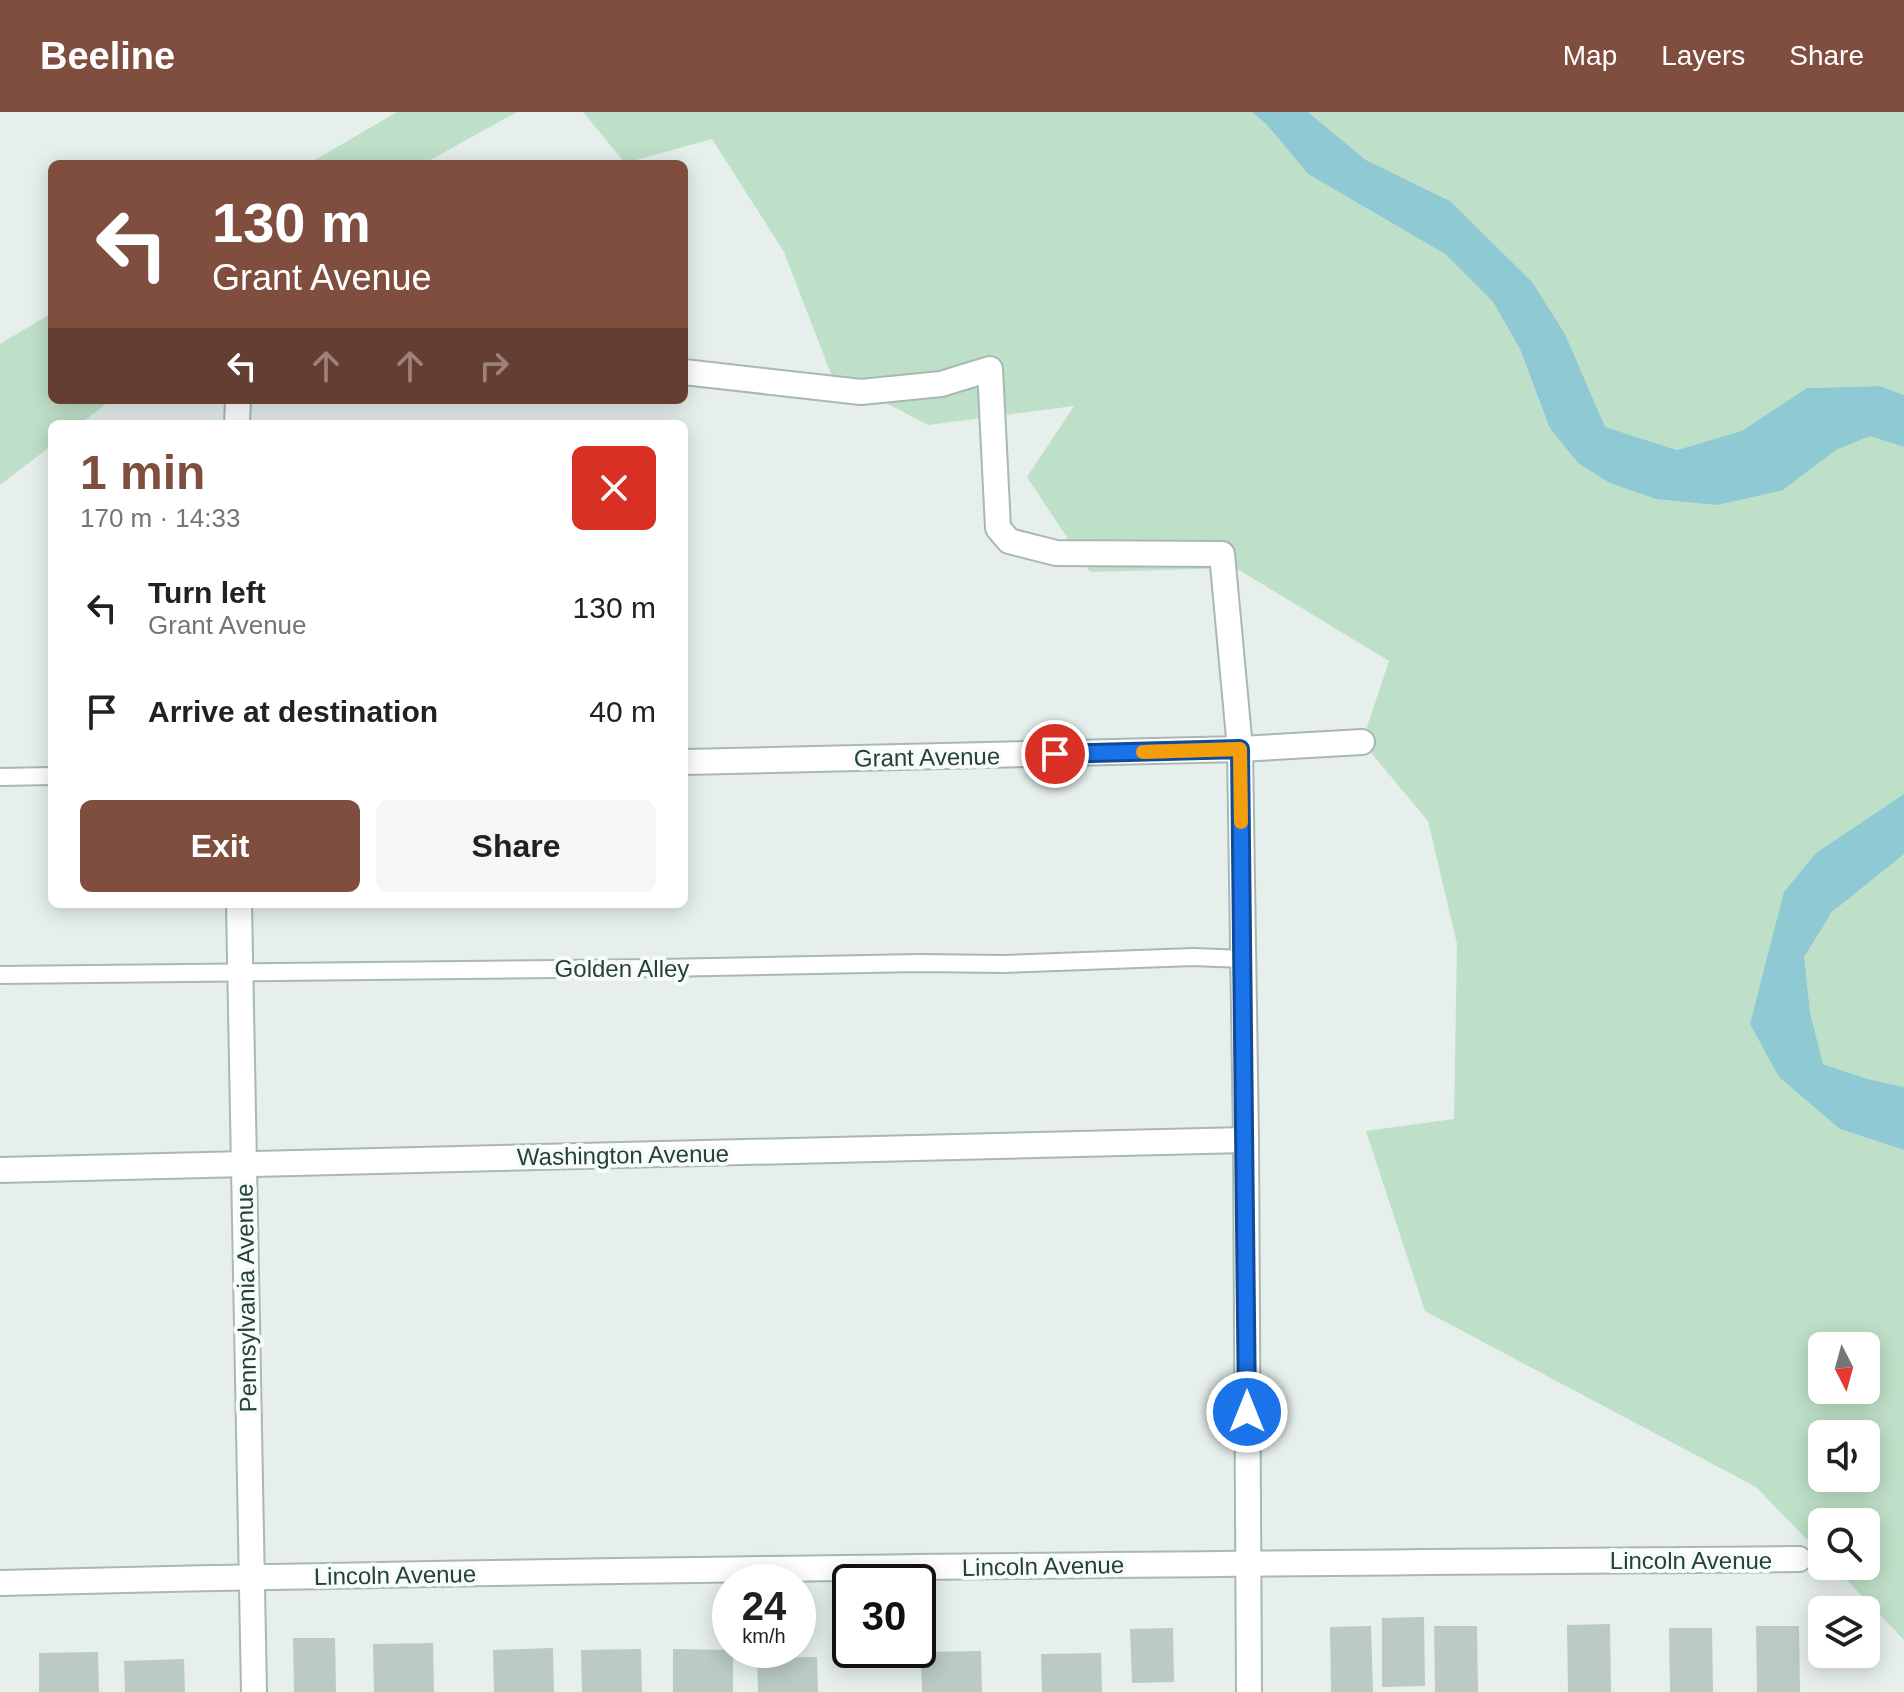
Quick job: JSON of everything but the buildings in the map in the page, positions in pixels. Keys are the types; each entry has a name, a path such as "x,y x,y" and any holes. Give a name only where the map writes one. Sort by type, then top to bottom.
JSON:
{"street":[{"path":"688,372 861,392 941,384 990,369 998,528 1009,541 1056,553 1222,554 1240,749 1249,1692"},
{"name":"Grant Avenue","path":"688,762 1240,749 1362,742"},
{"name":"Pennsylvania Avenue","path":"239,908 254,1692"},
{"name":"Washington Avenue","path":"0,1170 1246,1140"},
{"name":"Lincoln Avenue","path":"0,1583 1248,1563 1799,1559"}],"lane":[{"path":"0,777 48,776"},
{"name":"Golden Alley","path":"0,975 1004,964 1193,957 1244,959"}],"green space":[{"path":"397,112 517,112 430,160 315,160"},
{"path":"583,112 1252,112 1267,125 1308,174 1445,254 1493,302 1520,349 1549,428 1783,490 1836,450 1870,435 1904,447 1904,794 1750,1024 1840,1129 1904,1150 1904,1640 1880,1615 1880,1596 1862,1596 1846,1580 1880,1580 1880,1508 1808,1508 1808,1541 1756,1487 1425,1311 1366,1131 1454,1119 1457,944 1428,821 1362,742 1389,661 1236,568 1090,572 1027,477 1074,406 928,425 831,374 784,252 712,139 636,160 623,160"},
{"path":"1308,112 1904,112 1904,395 1880,386 1807,388 1742,432 1677,450 1604,427 1565,334 1450,201 1366,160"},
{"path":"48,315 48,404 106,404 85,420 48,420 48,448 0,485 0,344"},
{"path":"1904,854 1904,1087 1823,1064 1804,964 1813,939 1834,911"}],"water":[{"path":"1252,112 1308,112 1366,160 1450,201 1532,282 1565,334 1605,427 1677,450 1742,431 1807,388 1880,386 1904,395 1904,447 1870,436 1836,450 1783,490 1717,505 1656,499 1610,483 1578,463 1549,427 1520,349 1493,302 1445,254 1308,174 1267,125"},
{"path":"1904,794 1904,854 1832,912 1804,957 1810,1012 1823,1064 1904,1087 1904,1150 1840,1129 1779,1077 1750,1024 1784,892 1816,853"}],"slow traffic":[{"path":"1143,752 1240,749 1241,822"}],"route":[{"path":"1055,754 1240,749 1247,1412"}]}
